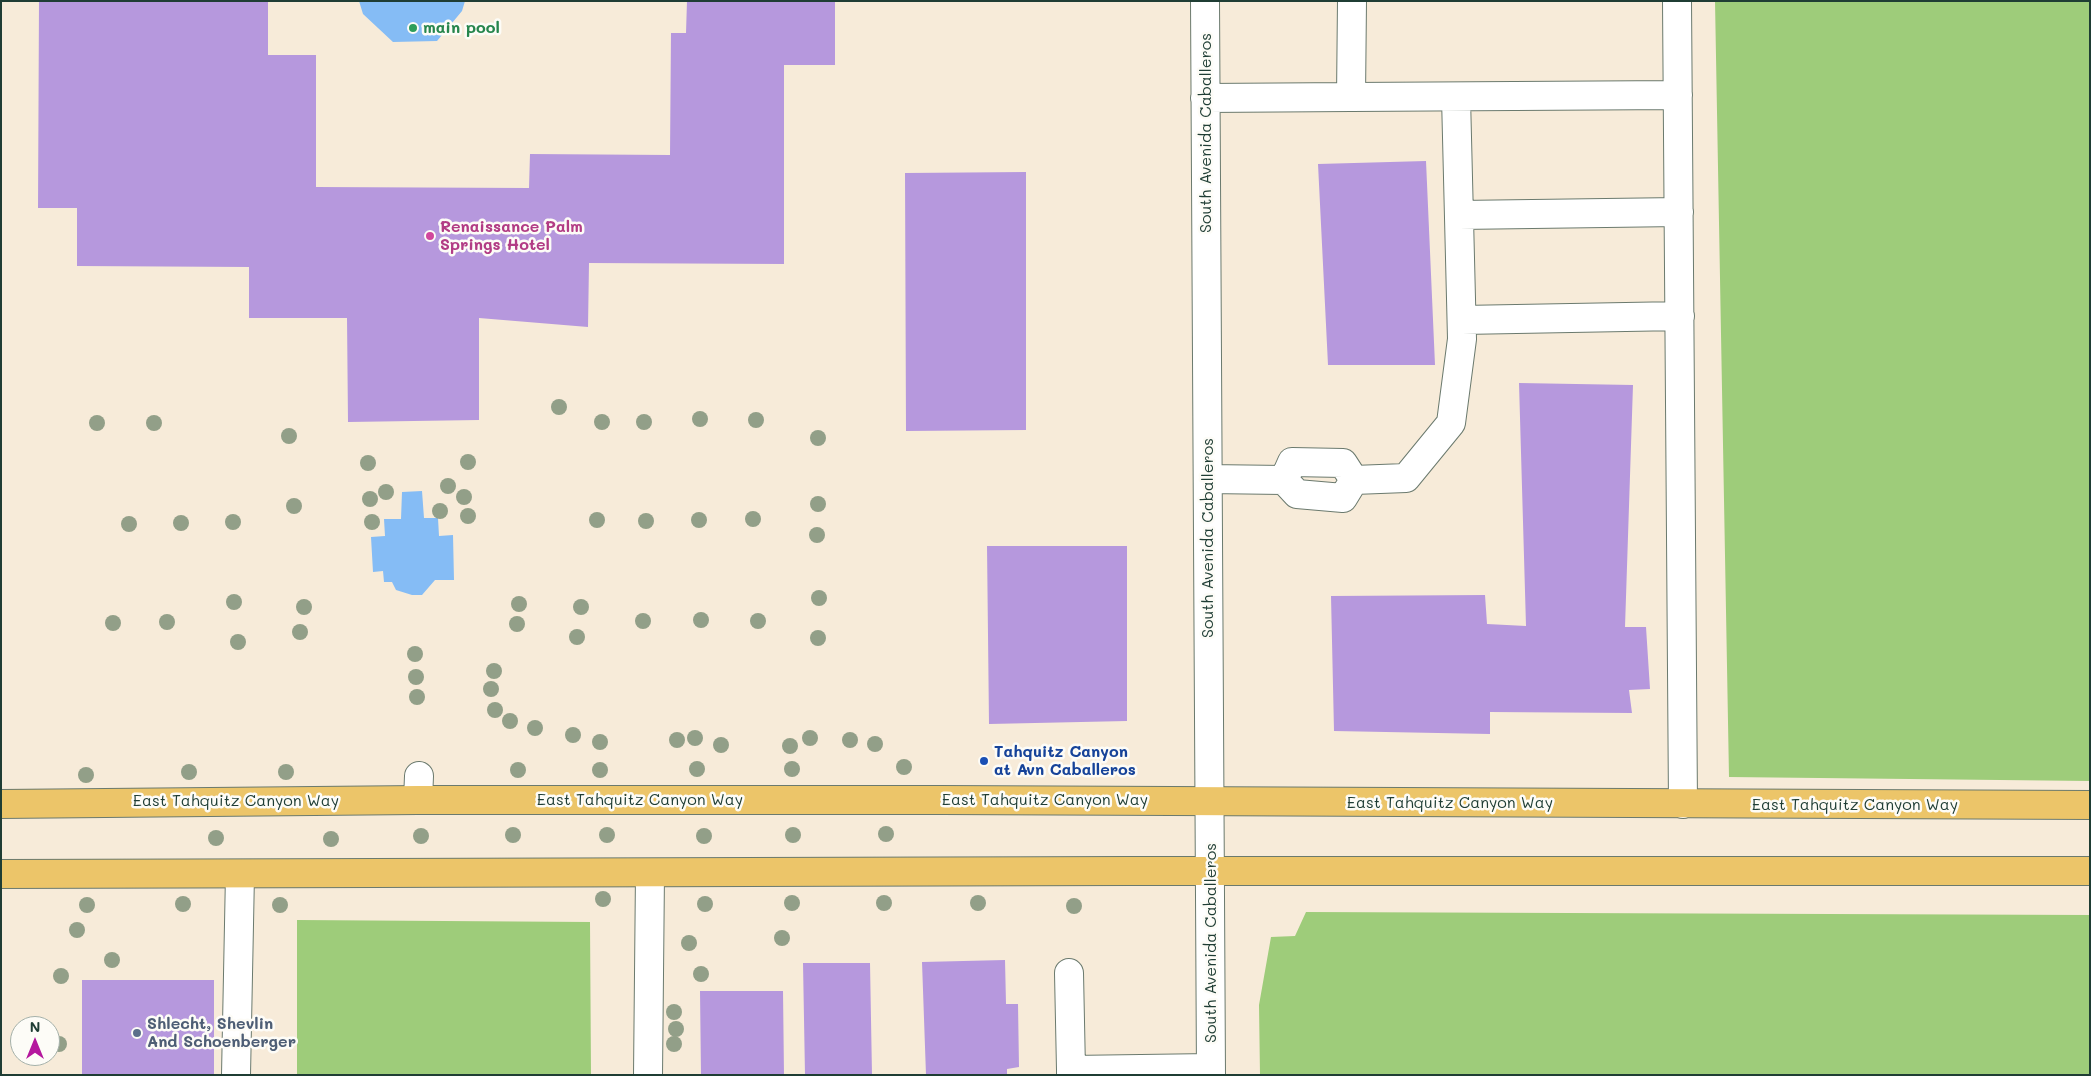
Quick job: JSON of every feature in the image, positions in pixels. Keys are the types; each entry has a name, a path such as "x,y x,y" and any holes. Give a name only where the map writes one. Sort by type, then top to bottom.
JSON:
{"main road":[{"name":"East Tahquitz Canyon Way","path":"1,804 419,788 1210,802 2090,805"},
{"path":"1,874 2090,871"}],"street":[{"name":"South Avenida Caballeros","path":"1205,1 1211,1072"},
{"path":"1351,97 1352,1"},
{"path":"1678,1 1683,804"},
{"path":"1205,98 1678,95"},
{"path":"1208,479 1284,480 1297,494 1342,498 1354,480 1406,478 1451,423 1462,339 1456,96"},
{"path":"1459,215 1679,212"},
{"path":"1462,320 1680,316"},
{"path":"236,1075 240,874"},
{"path":"648,1075 650,874"},
{"path":"1069,974 1071,1072 1211,1072"}],"green space":[{"path":"1715,1 2090,1 2090,781 1729,777"},
{"path":"1306,912 2090,915 2090,1075 1260,1075 1259,1005 1271,937 1295,936"},
{"path":"297,920 590,922 591,1075 297,1075"}],"water":[{"name":"main pool","path":"359,1 465,1 462,11 437,41 393,42 363,14"},
{"path":"422,491 424,518 438,518 439,536 453,535 454,580 435,580 422,595 412,595 396,590 392,582 384,582 383,571 373,572 371,537 385,536 384,519 401,519 402,492"}],"building":[{"name":"Renaissance Palm Springs Hotel","path":"39,1 268,1 268,55 316,55 316,187 529,188 530,154 670,155 671,33 686,33 687,1 835,1 835,65 784,65 784,264 589,263 588,327 479,318 479,420 348,422 347,318 249,318 249,267 77,266 77,208 38,208"},
{"path":"1426,161 1435,365 1328,365 1318,164"},
{"path":"1026,172 1026,430 906,431 905,173"},
{"path":"1519,383 1633,385 1625,627 1646,627 1650,689 1629,690 1632,713 1490,712 1490,734 1334,731 1331,596 1485,595 1487,624 1526,626"},
{"path":"987,546 1127,546 1127,721 989,724"},
{"path":"1005,960 1006,1004 1018,1004 1019,1067 1007,1069 1007,1075 926,1075 922,962"},
{"path":"803,963 870,963 872,1075 805,1075"},
{"path":"82,980 214,980 214,1075 82,1075"},
{"path":"700,991 783,991 784,1075 701,1075"}],"place":[{"name":"main pool","path":"413,28"},
{"name":"Renaissance Palm Springs Hotel","path":"430,236"},
{"name":"Tahquitz Canyon at Avn Caballeros","path":"984,761"},
{"name":"Shlecht, Shevlin And Schoenberger","path":"137,1033"}]}
